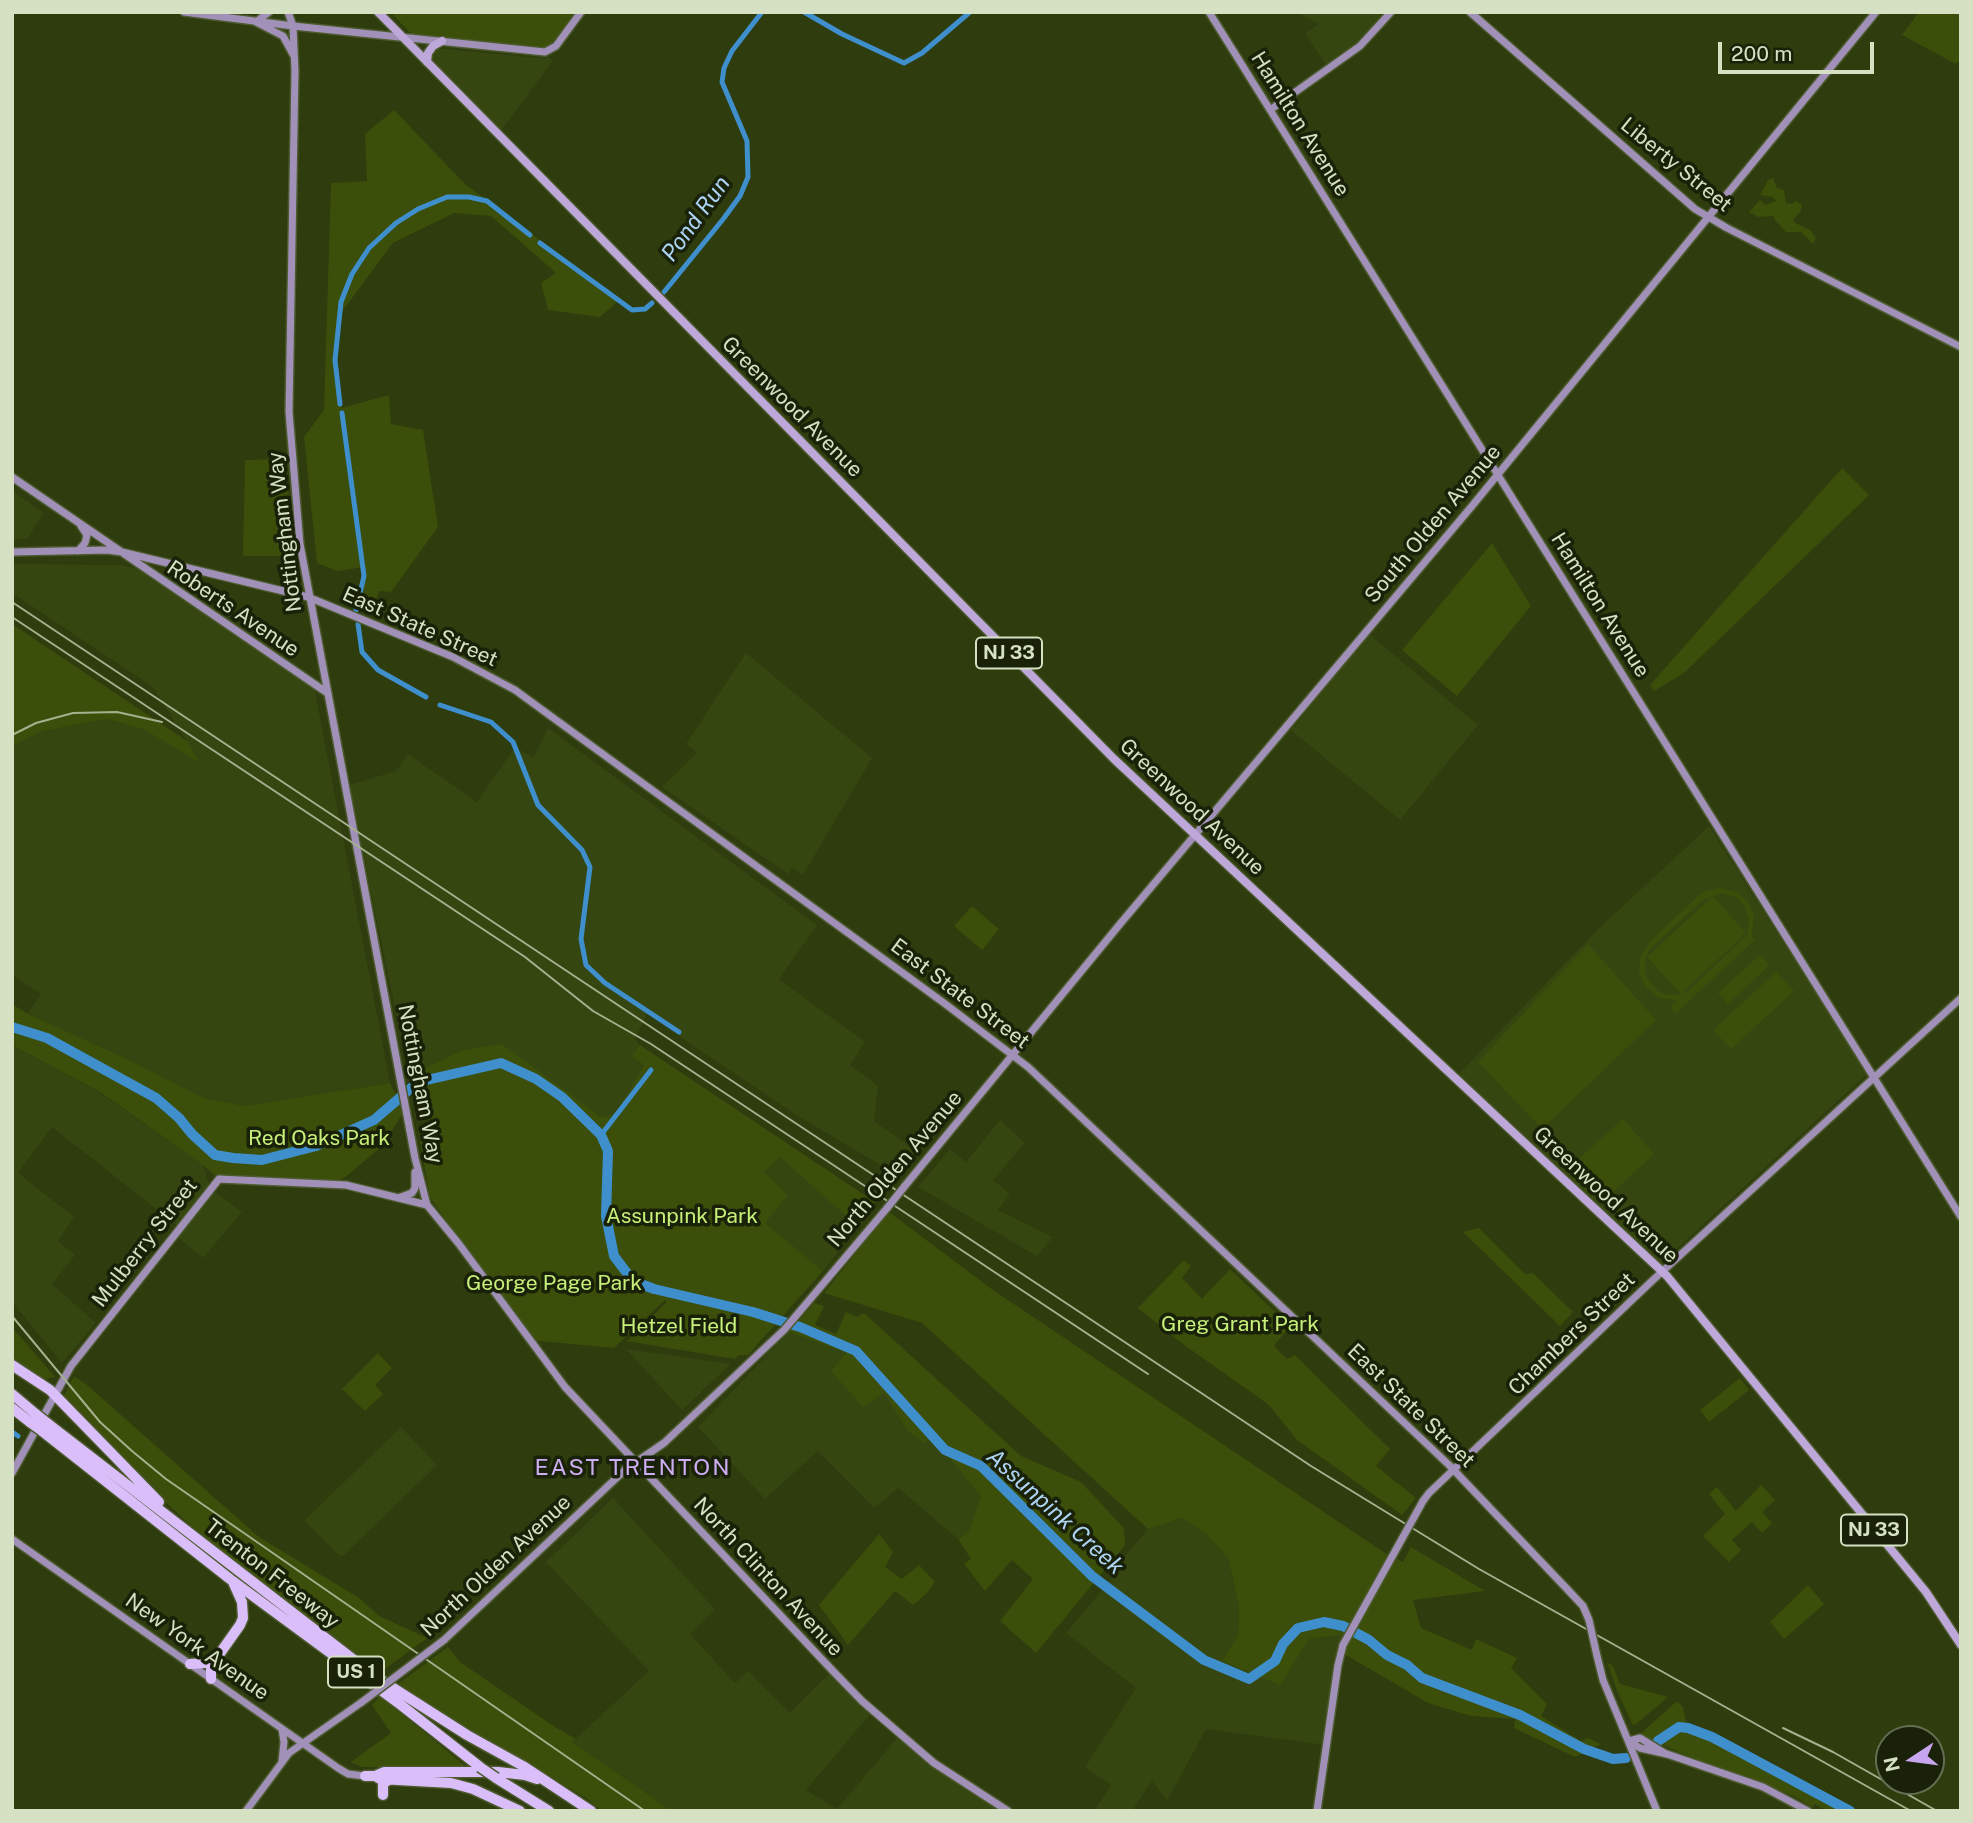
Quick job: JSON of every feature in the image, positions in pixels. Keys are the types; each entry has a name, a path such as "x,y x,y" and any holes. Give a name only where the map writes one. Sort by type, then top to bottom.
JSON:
{"highway":[{"path":"12,1364 50,1390 206,1547"},
{"name":"Trenton Freeway","path":"12,1394 34,1419"},
{"name":"Trenton Freeway","path":"12,1408 45,1427 376,1678 591,1811"},
{"name":"Trenton Freeway","path":"45,1427 230,1579 480,1767 549,1811"},
{"path":"211,1679 211,1667 243,1618 242,1602 230,1579"},
{"path":"190,1664 216,1659"},
{"path":"370,1776 384,1772 498,1772 525,1775 551,1784"},
{"path":"370,1776 380,1779 452,1783 473,1789 520,1811"},
{"path":"383,1795 383,1783 392,1779"}],"main road":[{"name":"Greenwood Avenue","path":"377,12 1070,715 1662,1272 1919,1584 1961,1645"},
{"path":"427,62 428,52 442,41"}],"street":[{"path":"184,12 403,38 549,51 556,46 581,12"},
{"path":"256,22 269,12"},
{"name":"Nottingham Way","path":"288,12 293,26 294,57 289,412 300,544 415,1157 427,1205"},
{"name":"Hamilton Avenue","path":"1209,12 1961,1217"},
{"path":"1270,110 1360,46 1391,12"},
{"name":"Liberty Street","path":"1470,12 1682,198 1709,218 1961,348"},
{"name":"South Olden Avenue","path":"1013,1054 1497,474 1877,12"},
{"path":"256,22 283,36 294,57"},
{"name":"East State Street","path":"12,477 122,552 308,597 453,657 515,690 1013,1054 1454,1470 1583,1606 1604,1680 1657,1811"},
{"path":"78,551 85,543 87,535 79,522"},
{"path":"12,552 122,552"},
{"name":"Roberts Avenue","path":"122,552 326,693"},
{"name":"Chambers Street","path":"1317,1811 1343,1645 1423,1501 1662,1272 1961,998"},
{"name":"North Olden Avenue","path":"246,1811 282,1760 444,1640 636,1462 664,1443 784,1330 1013,1054"},
{"path":"396,1198 408,1196 415,1188 415,1157"},
{"name":"Mulberry Street","path":"12,1473 80,1354 219,1179 346,1185 427,1205"},
{"name":"North Clinton Avenue","path":"427,1205 554,1373 862,1701 934,1763 1008,1811"},
{"name":"New York Avenue","path":"12,1538 343,1771 370,1776"},
{"path":"282,1729 282,1760"},
{"path":"1629,1741 1640,1738 1667,1754 1763,1787 1808,1811"},
{"path":"1629,1741 1656,1753 1667,1754"},
{"path":"1644,1777 1644,1760 1656,1753"}],"shaded area":[{"path":"1296,12 1387,12 1364,37 1327,66 1305,33 1319,24"},
{"path":"436,48 550,57 552,62 500,132 431,60 430,53"},
{"path":"12,491 44,513 27,539 12,539"},
{"path":"12,564 121,565 146,571 314,686 390,1083 244,1106 204,1098 123,1057 27,1014 41,994 12,975 12,746 42,731 108,719 145,730 199,761 153,687 12,593"},
{"path":"1369,634 1478,725 1400,820 1291,730"},
{"path":"746,653 872,758 803,875 793,868 788,874 662,787 697,753 686,744"},
{"path":"548,728 817,925 779,979 865,1042 850,1065 878,1086 874,1121 917,1151 897,1175 795,1114 686,1041 648,1012 635,1039 640,1045 633,1056 645,1065 617,1111 620,1113 600,1117 502,1044 462,1050 423,1069 408,1071 349,785 396,771 408,754 477,802 515,747 533,758"},
{"path":"1709,826 1867,1074 1660,1264 1458,1075 1596,931"},
{"path":"12,1045 99,1092 203,1165 210,1188 242,1212 203,1258 174,1234 179,1227 52,1127 18,1173 74,1217 58,1241 75,1255 52,1284 96,1323 62,1363 12,1302"},
{"path":"1000,1120 1025,1143 993,1180 1010,1194 998,1210 1053,1237 1037,1256 918,1187 950,1149 966,1162"},
{"path":"780,1156 856,1225 856,1230 823,1271 764,1223 764,1173"},
{"path":"789,1332 846,1353 832,1371 863,1406 884,1393 896,1411 951,1460 982,1496 969,1531 958,1539 898,1488 874,1508 818,1451 765,1499 698,1427"},
{"path":"626,1349 731,1364 682,1410"},
{"path":"401,1427 437,1465 340,1556 306,1519"},
{"path":"613,1498 715,1609 690,1634 735,1683 748,1671 790,1713 832,1671 872,1712 806,1790 837,1809 899,1736 1011,1811 672,1811 572,1742 649,1671 546,1562"},
{"path":"1182,1518 1206,1534 1228,1558 1239,1607 1238,1635 1223,1660 1309,1639 1343,1635 1350,1640 1344,1654 1326,1745 1206,1729 1167,1801 1152,1781 1132,1811 1094,1811 1111,1785 1085,1767 1136,1688 1066,1633 1148,1529"}],"green space":[{"path":"390,12 579,12 548,54 418,41"},
{"path":"1919,12 1961,12 1961,59 1956,64 1902,35"},
{"path":"394,110 465,184 619,300 600,317 548,310 541,283 556,273 491,216 454,213 393,243 341,313 334,365 342,408 389,395 391,424 423,430 438,527 391,592 379,591 372,611 356,605 365,567 337,571 317,563 304,437 324,410 331,183 367,181 365,134"},
{"path":"1773,178 1777,188 1784,190 1786,203 1792,204 1796,201 1802,205 1794,222 1811,231 1816,238 1813,244 1801,232 1786,232 1773,216 1758,217 1749,212 1760,200 1765,205 1776,201 1773,197 1760,195 1768,180"},
{"path":"285,459 295,556 243,556 245,460"},
{"path":"1842,468 1869,495 1684,673 1654,691 1650,685"},
{"path":"1492,543 1531,606 1457,696 1402,650"},
{"path":"12,624 187,741 200,763 145,730 108,719 42,731 12,746"},
{"path":"1720,888 1739,893 1749,903 1754,916 1752,936 1755,940 1676,1013 1670,1007 1677,1000 1659,998 1645,986 1639,972 1640,958 1649,942 1706,891","holes":["1721,893 1737,898 1744,905 1749,921 1747,935 1689,990 1669,995 1659,992 1649,981 1645,972 1645,959 1649,950 1703,900"]},
{"path":"1713,896 1746,933 1681,994 1647,957"},
{"path":"972,906 999,929 982,950 954,926"},
{"path":"1588,944 1656,1020 1542,1129 1478,1062"},
{"path":"1760,955 1770,965 1728,1004 1718,993"},
{"path":"1776,972 1794,991 1731,1049 1713,1030"},
{"name":"Red Oaks Park","path":"12,1004 204,1098 244,1106 390,1083 395,1093 407,1094 406,1108 383,1145 347,1176 331,1185 219,1179 100,1092 12,1045"},
{"path":"502,1044 601,1117 619,1113 617,1111 644,1065 632,1056 640,1045 875,1202 856,1225 780,1157 764,1172 788,1195 765,1223 823,1271 748,1355 739,1355 735,1359 627,1341 666,1303 665,1300 614,1348 529,1340 430,1197 420,1141 436,1136 428,1098 413,1100 408,1071 423,1069 462,1050"},
{"path":"1623,1119 1654,1154 1600,1204 1565,1171"},
{"path":"889,1212 993,1290 1385,1553 1403,1562 1411,1547 1485,1591 1413,1600 1421,1628 1472,1650 1476,1639 1517,1658 1511,1668 1547,1704 1541,1716 1581,1741 1588,1738 1601,1744 1575,1757 1514,1728 1515,1719 1471,1716 1428,1703 1344,1654 1349,1641 1342,1635 1309,1639 1280,1685 1222,1661 1238,1635 1239,1607 1228,1558 1206,1534 1182,1518 1148,1529 922,1323 824,1293"},
{"path":"1479,1228 1525,1274 1533,1273 1573,1312 1560,1326 1463,1232"},
{"name":"Greg Grant Park","path":"1184,1260 1191,1266 1182,1278 1202,1299 1230,1269 1290,1326 1274,1346 1287,1359 1295,1355 1390,1449 1376,1466 1416,1498 1402,1515 1297,1440 1269,1405 1180,1342 1138,1308"},
{"path":"814,1303 824,1306 815,1325 836,1334 846,1312 857,1317 864,1313 1021,1456 1081,1482 1124,1528 1125,1545 1036,1653 1000,1621 1033,1579 1012,1560 985,1591 964,1564 971,1559 958,1539 969,1531 981,1496 951,1460 929,1440 924,1443 908,1431 884,1393 863,1407 831,1371 846,1353 789,1332"},
{"path":"12,1327 55,1377 45,1379 12,1359"},
{"path":"378,1353 392,1368 375,1385 383,1394 365,1411 342,1389"},
{"path":"74,1376 259,1537 359,1598 379,1616 427,1638 381,1672 216,1549 160,1497 63,1397"},
{"path":"1740,1378 1749,1390 1709,1422 1700,1410"},
{"path":"1761,1485 1775,1500 1762,1512 1772,1523 1762,1533 1752,1522 1732,1540 1741,1550 1729,1562 1703,1536 1725,1514 1709,1494 1717,1487 1736,1511"},
{"path":"879,1534 893,1552 885,1567 902,1579 919,1565 935,1582 913,1605 895,1591 848,1645 819,1605"},
{"path":"1808,1585 1824,1604 1784,1639 1770,1622"},
{"path":"448,1647 460,1662 576,1739 572,1742 672,1811 602,1811 586,1798 395,1686"},
{"path":"1607,1662 1613,1666 1620,1684 1668,1697 1633,1725"},
{"path":"380,1696 469,1769 362,1767 351,1762 391,1733 372,1705"},
{"path":"1677,1701 1683,1707 1686,1722 1711,1732 1857,1811 1827,1811 1815,1804 1812,1807 1794,1796 1639,1735"}],"waterway":[{"name":"Pond Run","path":"664,292 724,218 740,196 748,177 747,141 722,82 724,68 732,51 762,12"},
{"name":"Pond Run","path":"804,12 842,34 904,63 922,53 970,12"},
{"name":"Pond Run","path":"340,404 335,360 341,302 352,274 369,248 396,223 418,209 447,197 469,197 487,201 530,235"},
{"path":"540,243 632,310 645,309 652,303"},
{"name":"Pond Run","path":"342,413 364,576 356,610"},
{"name":"Pond Run","path":"358,624 362,652 378,670 426,697"},
{"name":"Pond Run","path":"440,705 491,722 513,742 538,805 582,850 590,867 581,939 586,965 605,983 679,1032"},
{"name":"Assunpink Creek","path":"12,1027 47,1038 156,1098 215,1155 233,1158 262,1160 316,1146 374,1120 418,1082 501,1063 536,1079 562,1097 601,1135 608,1151 606,1216 614,1256 633,1281 654,1289 753,1312 800,1327 856,1351 945,1450 981,1466 1092,1576 1204,1660 1249,1679 1275,1661 1283,1644 1298,1628 1324,1622 1343,1626 1407,1665 1422,1678 1520,1715 1584,1749 1613,1759 1626,1758"},
{"name":"Pond Run","path":"601,1135 651,1070"},
{"path":"12,1432 18,1436"},
{"name":"Assunpink Creek","path":"1658,1741 1679,1727 1688,1728 1712,1737 1850,1811"}],"railway":[{"path":"12,602 1311,1466 1479,1569 1911,1811"},
{"path":"12,617 525,957 593,1011 651,1044 1148,1374"},
{"path":"12,735 36,723 73,713 117,712 162,722"},
{"path":"12,1316 100,1422 166,1479 645,1811"},
{"path":"1783,1728 1833,1752 1937,1811"}],"district":[{"name":"EAST TRENTON","path":"633,1468"}],"park label":[{"name":"Assunpink Park","path":"682,1217"},
{"name":"George Page Park","path":"554,1284"},
{"name":"Hetzel Field","path":"679,1327"}]}
